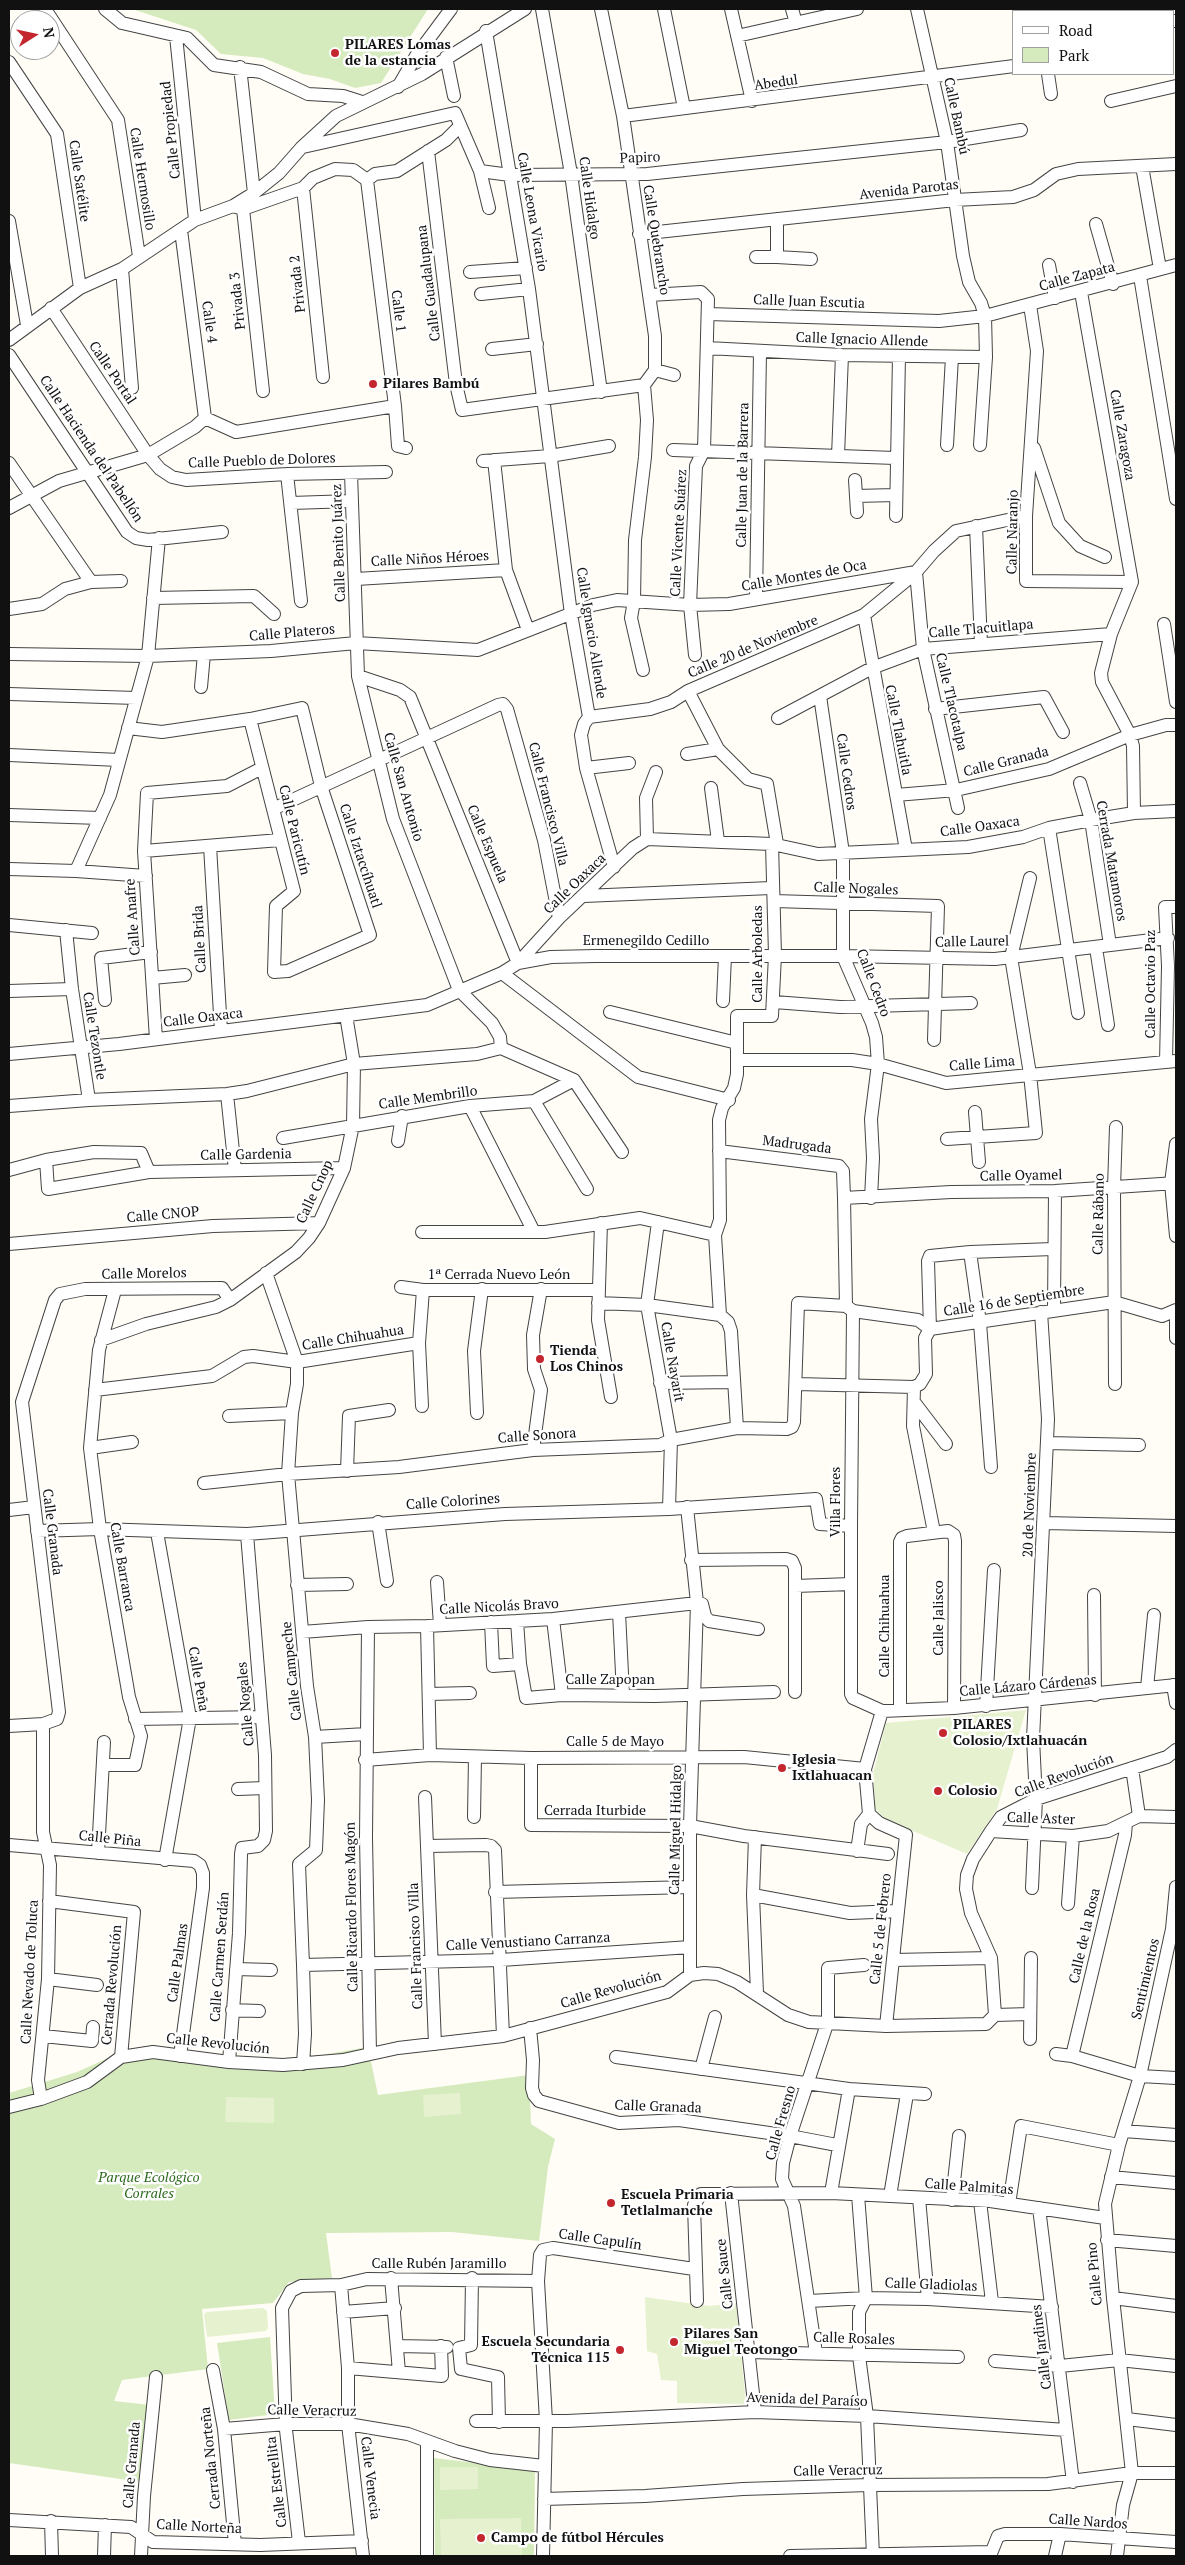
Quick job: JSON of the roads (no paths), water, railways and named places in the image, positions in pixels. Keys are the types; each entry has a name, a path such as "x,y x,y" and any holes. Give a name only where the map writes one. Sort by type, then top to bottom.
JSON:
{"street":[{"name":"Calle Hermosillo","path":"45,9 118,120 139,256"},
{"path":"106,9 122,23 187,38 214,65 225,68 240,67 262,72 308,94 343,96 362,102"},
{"path":"397,88 416,56 451,9"},
{"path":"238,207 279,173 301,148 336,116 362,102 397,88 486,31 525,9"},
{"name":"Calle Hidalgo","path":"542,9 571,174 601,392"},
{"name":"Calle Quebrancho","path":"601,9 623,116 639,234 650,295 656,336 655,370"},
{"path":"664,9 684,108"},
{"path":"731,9 752,101"},
{"path":"792,9 796,23"},
{"path":"737,36 855,9"},
{"name":"Calle Bambú","path":"917,9 947,142 969,282 981,303 985,316"},
{"name":"Calle Leona Vicario","path":"486,31 526,268 544,399"},
{"name":"Calle Propiedad","path":"176,36 195,220"},
{"path":"446,57 454,96"},
{"name":"Calle Satélite","path":"9,62 57,134 80,288"},
{"name":"Abedul","path":"623,116 1012,66"},
{"path":"240,67 254,193"},
{"path":"1048,75 1051,94"},
{"path":"1111,101 1176,86"},
{"path":"301,148 455,113 480,171 489,208"},
{"path":"9,340 80,288 122,269 195,220 303,188 313,178 335,169 353,170 367,180 375,174 397,171 446,140 460,126"},
{"name":"Papiro","path":"480,171 510,175 647,174 947,142 1021,130"},
{"name":"Calle Guadalupana","path":"428,151 456,384 462,410 544,399"},
{"name":"Avenida Parotas","path":"639,234 955,200 1013,196 1034,190 1056,174 1078,169 1176,164"},
{"path":"1142,166 1160,269"},
{"name":"Calle 1","path":"367,180 395,406 402,447"},
{"name":"Privada 2","path":"303,188 324,377"},
{"name":"Privada 3","path":"238,207 263,391"},
{"path":"777,219 777,257"},
{"path":"9,221 27,325"},
{"path":"1096,224 1113,284"},
{"name":"Calle 4","path":"181,230 201,372 205,418"},
{"path":"756,257 811,260"},
{"name":"Calle Zapata","path":"985,316 1113,284 1176,265"},
{"path":"1049,266 1055,298"},
{"path":"470,272 526,268"},
{"path":"122,269 132,388"},
{"path":"1140,276 1176,499"},
{"path":"481,294 529,289"},
{"path":"650,295 701,292 708,299 708,314"},
{"name":"Calle Zaragoza","path":"1081,292 1132,582"},
{"name":"Calle Naranjo","path":"1030,306 1037,351 1033,445 1026,516 1026,581 1132,582"},
{"name":"Calle Portal","path":"51,308 148,455"},
{"name":"Calle Juan Escutia","path":"708,314 939,321 985,316"},
{"name":"Calle Vicente Suárez","path":"695,655 690,605 696,466 704,450 708,314"},
{"path":"980,445 986,357 985,316"},
{"path":"492,349 537,344"},
{"name":"Calle Ignacio Allende","path":"707,348 842,355 986,357"},
{"name":"Calle Juan de la Barrera","path":"756,599 760,352"},
{"name":"Calle Hacienda del Pabellón","path":"9,355 128,532 136,538 159,538 222,532"},
{"path":"838,456 842,355"},
{"path":"896,516 895,458 899,356"},
{"path":"948,445 952,357"},
{"path":"643,670 631,618 634,601 634,540 647,430 644,385 655,370 674,375"},
{"path":"544,399 644,385"},
{"name":"Calle Ignacio Allende","path":"544,399 571,614 589,716 584,724 581,735 586,768 614,867"},
{"path":"9,508 59,481 148,455 195,427 205,418 236,432 395,406"},
{"path":"1033,445 1060,523 1080,546 1105,558"},
{"path":"528,630 506,570 489,460 550,456 609,446"},
{"path":"673,450 895,458"},
{"name":"Calle Pueblo de Dolores","path":"148,455 172,477 186,480 287,474 386,472"},
{"path":"9,463 92,582"},
{"name":"Calle Benito Juárez","path":"351,473 356,579 356,643"},
{"path":"287,474 301,601"},
{"path":"855,480 857,512"},
{"path":"856,496 895,494"},
{"path":"291,503 352,500"},
{"path":"916,572 934,551 956,531 1026,516"},
{"path":"976,526 981,644"},
{"path":"76,871 110,795 148,656 159,538"},
{"name":"Calle Niños Héroes","path":"356,579 506,570"},
{"name":"Calle Montes de Oca","path":"571,614 593,605 617,600 690,605 729,604 916,572"},
{"name":"Calle 20 de Noviembre","path":"589,716 650,709 670,702 688,691 864,615 916,572"},
{"name":"Calle Tlacotalpa","path":"916,572 924,649 935,709 956,790 958,808"},
{"path":"9,609 42,604 64,589 92,582 122,581"},
{"path":"1132,582 1111,634 1101,673 1102,682 1130,734 1133,746 1134,814"},
{"path":"153,598 254,596 274,614"},
{"name":"Calle Plateros","path":"9,654 148,656 271,651 356,643 478,650 571,614"},
{"name":"Calle Tlahuitla","path":"864,615 906,850"},
{"path":"1164,624 1176,702"},
{"name":"Calle Tlacuitlapa","path":"778,718 872,668 924,649 1111,634"},
{"name":"Calle San Antonio","path":"356,643 358,676 393,820 460,990"},
{"path":"201,687 204,654"},
{"name":"Calle Espuela","path":"358,676 400,690 410,697 518,962"},
{"path":"688,691 718,749 688,754"},
{"path":"9,694 136,698"},
{"name":"Calle Cedros","path":"820,696 842,853"},
{"path":"935,709 1044,697 1063,732"},
{"name":"Calle Francisco Villa","path":"426,738 498,705 503,704 507,709 544,840 560,918"},
{"name":"Calle Iztaccíhuatl","path":"250,719 302,708 321,786 370,935 288,971 274,972"},
{"path":"128,728 162,732 250,719"},
{"name":"Calle Paricutín","path":"250,719 294,891 276,906 274,972"},
{"name":"Calle Granada","path":"896,795 956,790 1049,769 1130,734 1166,725 1176,725"},
{"path":"273,808 426,738"},
{"name":"Calle Arboledas","path":"718,749 748,779 767,784 774,844 771,888 774,901 775,956 772,1016 737,1016 737,1060 734,1088 729,1100 722,1108 719,1120 720,1220 715,1234 720,1315"},
{"path":"9,755 119,760"},
{"path":"586,768 629,763"},
{"name":"Calle Anafre","path":"156,1039 144,851 147,793 227,786 262,768"},
{"path":"647,839 646,798 656,772"},
{"name":"Cerrada Matamoros","path":"1080,783 1091,820 1110,945"},
{"path":"712,788 718,841"},
{"name":"Calle Oaxaca","path":"9,1054 156,1039 427,1005 502,973 518,962 560,918 633,848 647,839 774,844 818,854 968,847 1023,837 1049,828 1091,820 1176,811"},
{"path":"9,815 100,818"},
{"path":"1049,828 1078,1013"},
{"path":"144,851 280,840"},
{"name":"Calle Brida","path":"210,846 220,1031"},
{"name":"Calle Cedro","path":"842,853 843,956 876,1037 878,1064"},
{"path":"9,869 146,876"},
{"path":"1030,878 1011,957 1030,1074"},
{"path":"584,896 771,888"},
{"name":"Calle Nogales","path":"774,901 938,906 937,958"},
{"name":"Calle Octavio Paz","path":"1171,907 1168,938 1172,966 1171,1062"},
{"path":"9,925 92,933"},
{"name":"Calle Tezontle","path":"66,930 72,989 89,1100 247,1092 354,1064 477,1054 501,1048"},
{"name":"Calle Laurel","path":"775,956 994,959 1168,938"},
{"path":"1096,948 1108,1026"},
{"path":"105,1000 102,958 150,952"},
{"name":"Ermenegildo Cedillo","path":"518,962 587,956 775,956"},
{"path":"722,1001 725,956"},
{"path":"934,1040 937,958"},
{"path":"502,973 638,1076 729,1100"},
{"path":"152,978 185,975"},
{"path":"9,991 72,989"},
{"path":"460,990 492,1023 500,1037 501,1048 574,1080 622,1152"},
{"path":"774,1002 840,1007 935,1002 971,1003"},
{"path":"610,1012 737,1043"},
{"name":"Calle Cnop","path":"266,1272 296,1252 309,1238 319,1222 344,1168 353,1125 354,1064 346,1015"},
{"name":"Calle Lima","path":"737,1060 852,1060 878,1064 946,1083 1171,1062"},
{"path":"850,1309 844,1198 871,1198 873,1158 871,1119 878,1064"},
{"name":"Calle Lima","path":"947,1139 1036,1133 1030,1074"},
{"name":"Calle Membrillo","path":"283,1138 402,1116 470,1106 534,1102 574,1080"},
{"path":"227,1094 234,1170"},
{"path":"9,1106 89,1100"},
{"path":"534,1102 587,1189"},
{"path":"470,1106 534,1232"},
{"path":"975,1112 979,1162"},
{"path":"398,1141 402,1116"},
{"name":"Calle Rábano","path":"1116,1127 1114,1188 1116,1384"},
{"path":"1176,1144 1173,1183 1176,1236"},
{"name":"Madrugada","path":"719,1150 839,1166 842,1171 844,1198"},
{"path":"9,1170 46,1160 94,1152 141,1153 149,1172"},
{"name":"Calle Gardenia","path":"46,1160 48,1189 149,1172 344,1168"},
{"name":"Calle Oyamel","path":"871,1198 951,1192 1114,1188 1173,1183"},
{"path":"1054,1309 1053,1249 1055,1190"},
{"path":"422,1232 534,1232 640,1218 715,1234"},
{"name":"Calle CNOP","path":"9,1244 213,1226 319,1222"},
{"name":"Calle Nayarit","path":"658,1222 647,1305 671,1440 669,1509"},
{"path":"601,1223 598,1320 611,1397"},
{"path":"797,1384 914,1387 924,1380 925,1338 930,1329 928,1261 930,1256 934,1254 1053,1249"},
{"path":"970,1252 980,1323 991,1467"},
{"path":"101,1340 146,1324 216,1307 230,1300 266,1272"},
{"name":"Calle Campeche","path":"266,1272 297,1362 297,1384 292,1413 288,1474 297,1585 315,1737 318,1800 316,1850 299,1864 304,1966 305,2034 303,2064"},
{"name":"Calle Morelos","path":"55,1300 60,1294 71,1291 222,1288 230,1300"},
{"name":"1ª Cerrada Nuevo León","path":"401,1288 423,1290 541,1289 720,1315"},
{"path":"477,1413 474,1351 482,1289"},
{"path":"533,1450 541,1390 534,1369 534,1335 541,1289"},
{"name":"Calle Barranca","path":"103,1765 135,1765 141,1736 129,1697 100,1529 90,1448 101,1340 115,1290"},
{"name":"Calle Chihuahua","path":"95,1390 212,1376 244,1357 254,1356 297,1362 419,1343 423,1290"},
{"name":"Calle Granada","path":"43,1724 57,1718 59,1712 22,1402 55,1300"},
{"name":"Calle 16 de Septiembre","path":"797,1384 798,1303 918,1320 930,1329 980,1323 1054,1309 1114,1302 1162,1316 1176,1312"},
{"name":"Villa Flores","path":"850,1309 852,1386 852,1694 859,1702 882,1711"},
{"name":"20 de Noviembre","path":"1036,1700 1048,1443 1041,1312"},
{"path":"1176,1312 1176,1338"},
{"path":"720,1315 728,1322 731,1331 737,1428"},
{"path":"419,1343 422,1406"},
{"path":"660,1382 734,1382"},
{"name":"Calle Sonora","path":"204,1483 288,1474 399,1467 533,1450 660,1445 671,1440 737,1428 787,1429 794,1422 797,1384"},
{"path":"914,1387 913,1426 934,1532"},
{"path":"9,1405 22,1402"},
{"path":"914,1402 946,1444"},
{"path":"346,1471 349,1416 388,1410"},
{"path":"229,1416 292,1413"},
{"path":"90,1448 132,1442"},
{"path":"1048,1443 1139,1445"},
{"name":"Calle Colorines","path":"37,1531 100,1529 246,1534 378,1522 505,1514 669,1509 816,1499 820,1524 851,1526"},
{"path":"9,1510 34,1507"},
{"name":"Calle Miguel Hidalgo","path":"687,1507 691,1560 697,1603 690,1826 690,1975"},
{"path":"378,1522 386,1582"},
{"path":"1045,1523 1176,1526"},
{"name":"Calle Jalisco","path":"934,1532 948,1531 954,1535 955,1541 954,1708"},
{"name":"Calle Peña","path":"157,1532 190,1718 165,1860"},
{"name":"Calle Chihuahua","path":"900,1710 900,1542 902,1538 907,1536 934,1532"},
{"name":"Calle Nogales","path":"241,1854 242,1848 258,1846 264,1840 265,1788 262,1717 246,1534"},
{"path":"691,1560 786,1559 792,1561 795,1586 795,1692"},
{"path":"986,1706 994,1570"},
{"path":"430,1755 429,1694 437,1582"},
{"path":"297,1585 347,1584"},
{"path":"795,1586 851,1584"},
{"path":"1094,1595 1095,1695"},
{"path":"697,1603 702,1604 705,1616 709,1621 758,1630"},
{"name":"Calle Nicolás Bravo","path":"302,1632 368,1627 434,1626 553,1619 697,1603"},
{"path":"618,1612 624,1694"},
{"path":"1147,1688 1154,1615"},
{"path":"553,1619 562,1695"},
{"path":"491,1622 493,1666 520,1664 518,1621"},
{"name":"Calle Ricardo Flores Magón","path":"368,1627 365,1760 370,2053"},
{"name":"Calle Zapopan","path":"520,1664 526,1698 562,1695 624,1694 655,1696 693,1693"},
{"path":"1175,1685 1176,1703"},
{"name":"Calle Lázaro Cárdenas","path":"882,1711 986,1706 1175,1685"},
{"path":"693,1693 774,1692"},
{"path":"429,1694 470,1693"},
{"path":"1032,1888 1036,1799 1033,1739 1036,1700"},
{"path":"857,1851 861,1824 868,1814 865,1769 882,1711"},
{"path":"136,1719 262,1717"},
{"path":"9,1726 43,1724"},
{"name":"Calle Nevado de Toluca","path":"40,2099 38,2080 48,1979 50,1865 43,1832 43,1724"},
{"path":"315,1737 366,1734"},
{"path":"98,1853 104,1742"},
{"name":"Calle Revolución","path":"995,2015 991,1958 971,1913 966,1889 967,1875 973,1859 991,1831 1001,1817 1036,1799 1167,1757 1176,1750"},
{"name":"Calle 5 de Mayo","path":"365,1760 430,1755 531,1758 692,1757 744,1758 865,1769"},
{"path":"474,1817 475,1757"},
{"name":"Cerrada Iturbide","path":"531,1758 531,1825 690,1826 755,1837 888,1854"},
{"path":"1132,1768 1139,1816"},
{"path":"238,1789 265,1788"},
{"name":"Calle Francisco Villa","path":"426,1798 435,2044"},
{"name":"Calle 5 de Febrero","path":"868,1814 879,1823 906,1835 886,2026"},
{"name":"Calle Aster","path":"991,1831 1034,1836 1073,1836 1108,1831 1139,1816 1176,1817"},
{"name":"Calle de la Rosa","path":"1072,2056 1125,1834 1126,1823"},
{"path":"1068,1904 1073,1836"},
{"path":"755,1837 753,1895 757,1993"},
{"name":"Calle Piña","path":"9,1845 165,1860 194,1861 200,1866 203,1873"},
{"path":"427,1846 486,1845 492,1846 495,1850 495,1892 501,1960 503,2036"},
{"name":"Calle Carmen Serdán","path":"228,2062 239,1933 241,1854"},
{"name":"Calle Palmas","path":"180,2056 203,1888 203,1873"},
{"path":"495,1892 690,1887"},
{"name":"Sentimientos","path":"1140,2076 1174,1930 1176,1887"},
{"path":"753,1895 850,1913 897,1911"},
{"name":"Cerrada Revolución","path":"49,1901 134,1912 121,2057"},
{"name":"Calle Venustiano Carranza","path":"304,1966 501,1960 690,1947"},
{"path":"892,1960 991,1958"},
{"path":"1030,2039 1031,1958"},
{"name":"Calle Fresno","path":"816,2352 794,2206 782,2179 783,2163 828,2021 828,1968 864,1966"},
{"path":"236,1969 271,1970"},
{"path":"690,1975 718,1974 757,1993 788,2015 809,2022 828,2021 886,2026 986,2024 995,2015 1030,2014"},
{"name":"Calle Revolución","path":"9,2107 40,2099 87,2082 121,2057 153,2052 228,2062 284,2065 342,2060 370,2053 503,2036 667,1992 690,1975"},
{"path":"48,1979 97,1985"},
{"path":"232,2010 259,2010"},
{"path":"701,2069 715,2017"},
{"path":"43,2036 92,2040 93,2028"},
{"name":"Calle Granada","path":"530,2028 533,2060 532,2088 538,2101 620,2123 679,2120 790,2136 837,2145"},
{"path":"1056,2054 1072,2056 1140,2076 1176,2078"},
{"path":"616,2057 849,2089 925,2094"},
{"name":"Calle Pino","path":"1116,2556 1132,2473 1105,2218 1111,2177 1140,2076"},
{"path":"697,2302 694,2269 694,2206 696,2200 701,2194 709,2192 831,2193 837,2145 849,2089"},
{"path":"890,2196 907,2094"},
{"path":"1009,2204 1021,2126 1119,2145"},
{"path":"1124,2131 1176,2135"},
{"path":"952,2200 960,2136"},
{"path":"1111,2177 1176,2183"},
{"name":"Calle Sauce","path":"731,2193 755,2412"},
{"name":"Calle Palmitas","path":"831,2193 980,2201 1105,2218"},
{"path":"858,2195 866,2298 859,2312 860,2356 867,2416 873,2555"},
{"path":"919,2198 928,2299"},
{"path":"980,2201 992,2302"},
{"name":"Calle Jardines","path":"1039,2208 1073,2482"},
{"path":"1107,2240 1176,2246"},
{"name":"Calle Capulín","path":"543,2556 546,2421 538,2281 540,2255 548,2248 694,2269"},
{"name":"Calle Rubén Jaramillo","path":"341,2285 367,2278 472,2278 538,2281"},
{"path":"391,2278 396,2308 399,2372"},
{"path":"397,2346 459,2348 471,2345 472,2278"},
{"name":"Calle Venecia","path":"341,2285 348,2368 348,2424 363,2556"},
{"name":"Calle Estrellita","path":"300,2542 286,2424 282,2308 291,2291 301,2286 341,2285"},
{"name":"Calle Gladiolas","path":"809,2302 866,2298 928,2299 1052,2307"},
{"path":"1113,2298 1176,2306"},
{"path":"343,2312 396,2308"},
{"path":"441,2346 442,2376"},
{"path":"459,2348 461,2369"},
{"name":"Calle Rosales","path":"748,2352 816,2352 860,2356 958,2357"},
{"path":"995,2361 1060,2366 1119,2360 1176,2366"},
{"path":"348,2368 442,2376 461,2369 498,2377 498,2422"},
{"name":"Cerrada Norteña","path":"213,2370 224,2429 235,2544"},
{"name":"Calle Granada","path":"141,2556 156,2377"},
{"name":"Avenida del Paraíso","path":"476,2421 546,2421 755,2412 867,2416 1066,2430"},
{"path":"1127,2419 1176,2425"},
{"name":"Calle Veracruz","path":"224,2429 286,2424 348,2424 408,2434 456,2452 490,2460 544,2466"},
{"path":"427,2556 428,2441"},
{"name":"Calle Veracruz","path":"544,2499 869,2485 1048,2484 1132,2473 1176,2473"},
{"name":"Calle Norteña","path":"9,2520 131,2527 153,2542 235,2544 260,2550 300,2542 362,2541"},
{"path":"52,2521 52,2556"},
{"path":"104,2556 105,2525"},
{"name":"Calle Nardos","path":"990,2554 998,2536 1006,2534 1060,2534 1176,2542"},
{"path":"1055,2556 1060,2534"},
{"path":"790,2556 990,2554"}],"place":[{"name":"PILARES Lomas de la estancia","path":"335,53"},
{"name":"Pilares Bambú","path":"373,384"},
{"name":"Tienda Los Chinos","path":"540,1359"},
{"name":"PILARES Colosio/Ixtlahuacán","path":"943,1733"},
{"name":"Iglesia Ixtlahuacan","path":"782,1768"},
{"name":"Colosio","path":"938,1791"},
{"name":"Escuela Primaria Tetlalmanche","path":"611,2203"},
{"name":"Pilares San Miguel Teotongo","path":"674,2342"},
{"name":"Escuela Secundaria Técnica 115","path":"620,2350"},
{"name":"Campo de fútbol Hércules","path":"481,2538"}],"park label":[{"name":"Parque Ecológico Corrales","path":"149,2186"}]}
